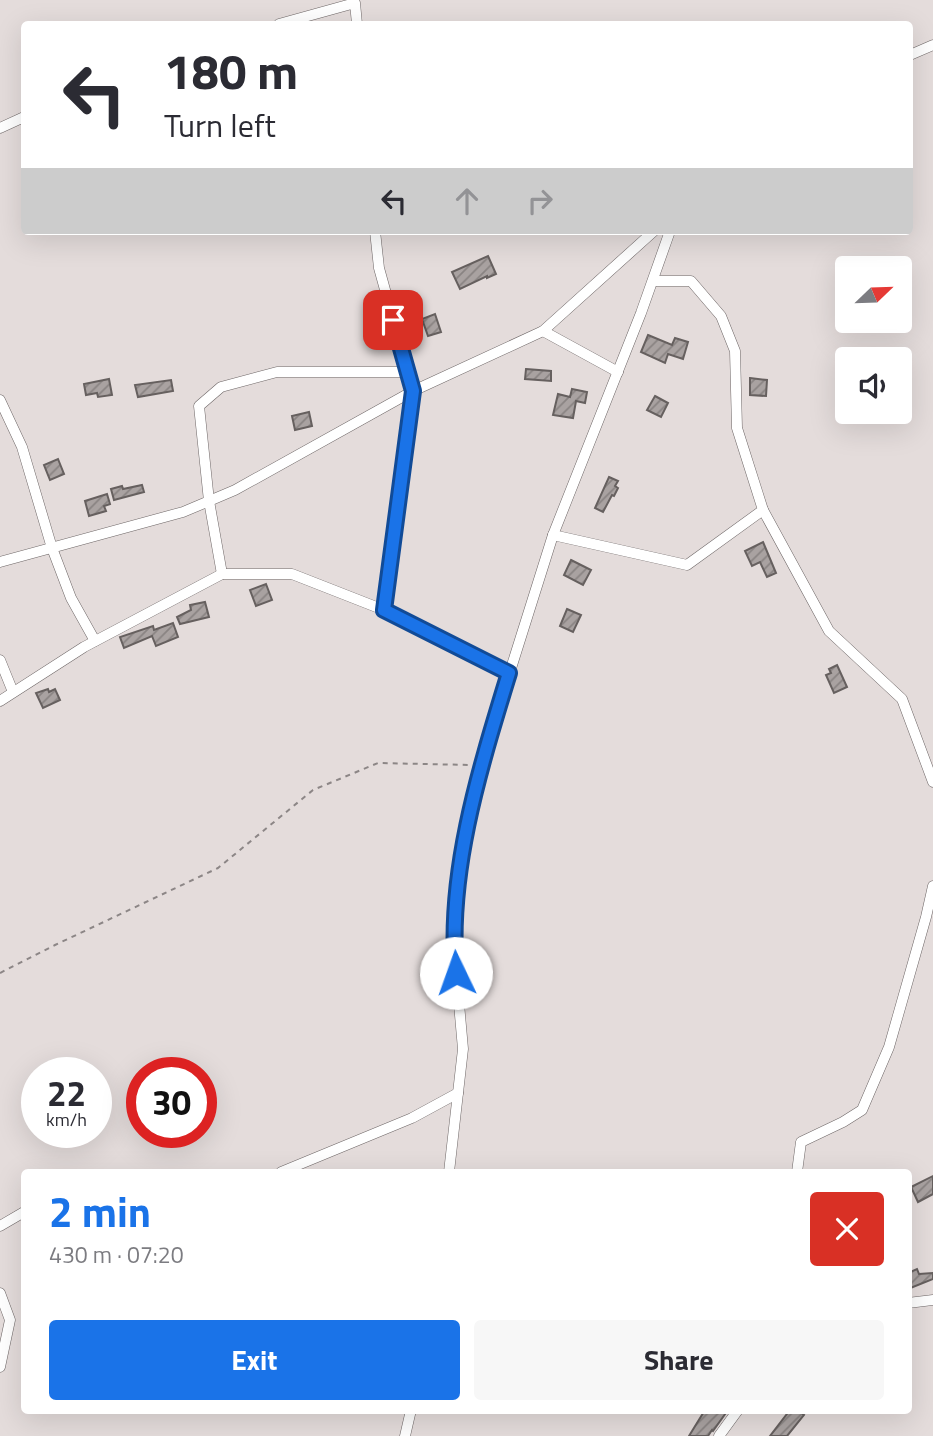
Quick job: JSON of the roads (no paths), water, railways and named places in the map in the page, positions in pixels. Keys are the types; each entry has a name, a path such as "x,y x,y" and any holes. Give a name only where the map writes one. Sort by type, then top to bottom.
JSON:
{"street":[{"path":"290,21 355,3 357,21"},
{"path":"913,54 933,45"},
{"path":"0,128 21,118"},
{"path":"375,235 379,268 413,391 384,610"},
{"path":"0,562 183,512 235,490 413,391 544,331 650,235"},
{"path":"449,1169 463,1049 454,947 460,859 481,766 553,535 669,235"},
{"path":"653,281 691,281 721,316 734,351 737,428 763,510 829,631 902,699 933,782"},
{"path":"544,331 618,372"},
{"path":"222,574 209,501 199,406 222,387 277,372 408,372"},
{"path":"0,400 22,447 52,548 71,598 95,641"},
{"path":"553,535 687,565 763,510"},
{"path":"0,701 95,641 222,574 292,574 384,610 509,673"},
{"path":"0,660 13,692"},
{"path":"797,1169 801,1142 862,1110 889,1047 933,886"},
{"path":"288,1169 411,1118 458,1093"},
{"path":"0,1226 21,1214"},
{"path":"0,1293 10,1320 0,1367"},
{"path":"912,1303 933,1300"},
{"path":"405,1436 410,1414"},
{"path":"719,1436 735,1414"}]}
